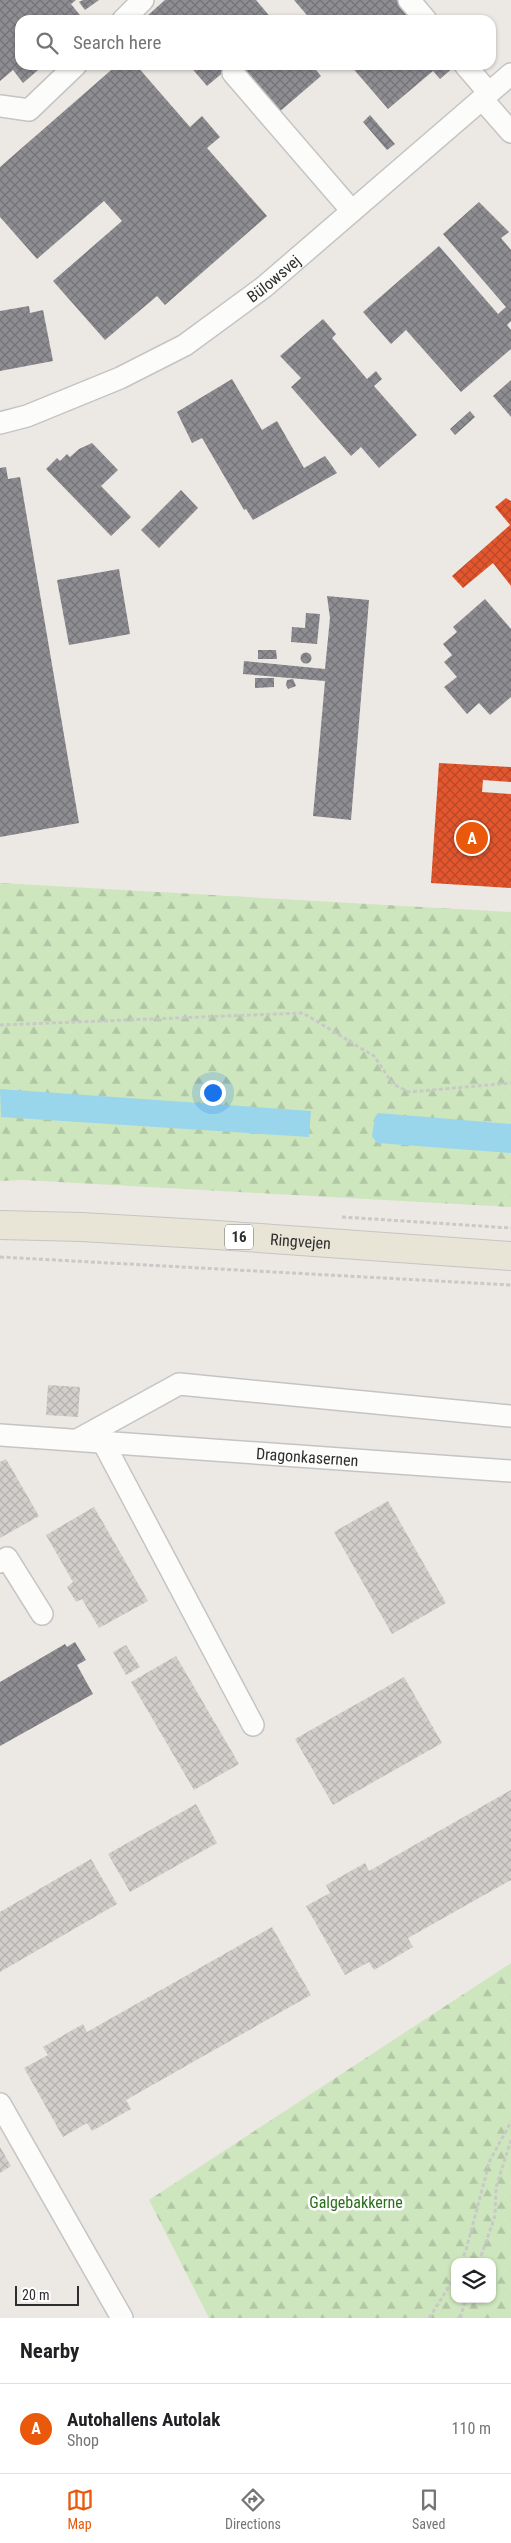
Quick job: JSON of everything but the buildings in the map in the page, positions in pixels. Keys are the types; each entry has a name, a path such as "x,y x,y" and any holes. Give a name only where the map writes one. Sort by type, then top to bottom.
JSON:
{"main road":[{"name":"Ringvejen","path":"0,1226 82,1227 208,1234 511,1256"}],"street":[{"path":"128,15 143,0"},
{"path":"409,0 422,15"},
{"path":"0,106 29,110 71,70"},
{"path":"468,70 511,132"},
{"path":"233,73 352,211"},
{"name":"Bülowsvej","path":"0,423 27,416 120,378 185,345 264,287 511,74"},
{"path":"79,1439 179,1384 510,1416"},
{"name":"Dragonkasernen","path":"0,1435 79,1439 511,1471"},
{"path":"103,1442 253,1725"},
{"path":"0,1562 7,1558 42,1614"},
{"path":"0,2104 122,2318"}],"path":[{"path":"0,1025 303,1013 374,1056 393,1084 409,1092 511,1083"},
{"path":"0,1257 511,1286"},
{"path":"462,2258 466,2250 490,2160 511,2122"},
{"path":"480,2258 495,2216 496,2187 511,2140"},
{"path":"429,2318 451,2281"},
{"path":"460,2318 465,2303"}],"green space":[{"path":"0,883 511,912 511,1207 23,1180 0,1181"},
{"name":"Galgebakkerne","path":"511,1963 511,2318 209,2318 149,2200"}],"water":[{"path":"0,1089 311,1111 309,1137 1,1117"},
{"path":"378,1113 511,1124 511,1153 377,1143 372,1136 375,1117"}],"place":[{"name":"Autohallens Autolak","path":"472,838"}]}
